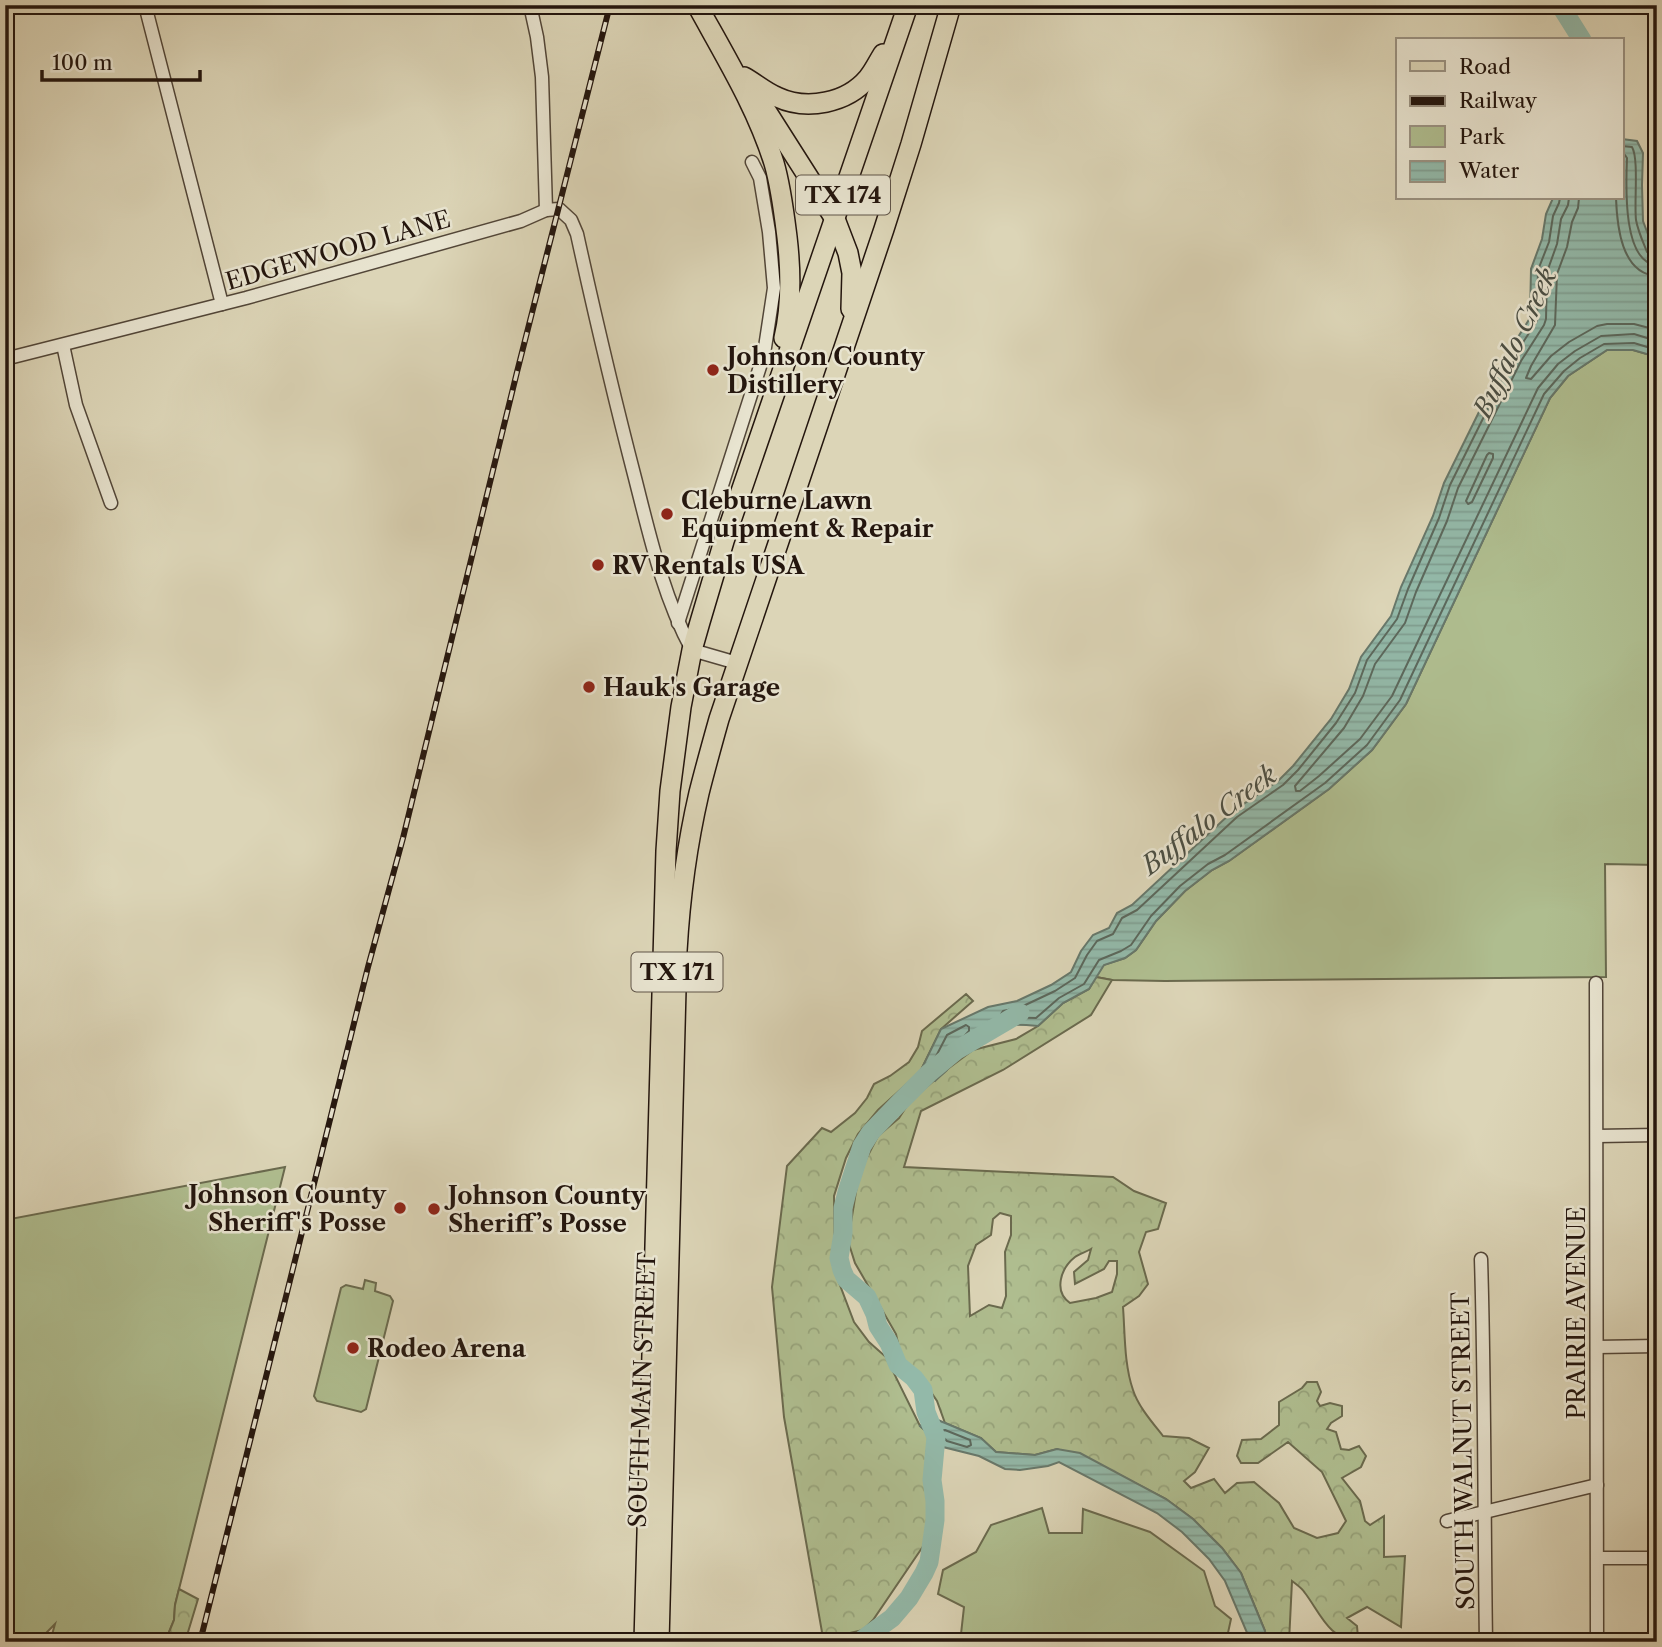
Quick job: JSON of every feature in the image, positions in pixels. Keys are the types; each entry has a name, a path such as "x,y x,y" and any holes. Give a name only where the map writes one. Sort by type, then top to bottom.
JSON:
{"main road":[{"name":"TX 171","path":"697,5 717,31 835,219 848,253 852,273 850,327"},
{"name":"TX 171","path":"697,5 747,99 775,165 790,265 788,318 781,350 778,384"},
{"name":"SOUTH MAIN STREET","path":"659,1642 666,1131 666,851 670,791 681,707 692,650 722,550 908,5"},
{"name":"SOUTH MAIN STREET","path":"644,1642 666,1131 677,951 683,888 699,795 737,663 911,144 951,5"},
{"path":"744,76 786,101 821,104 838,99 854,91 868,77 900,30"}],"street":[{"path":"145,5 222,304"},
{"path":"530,5 541,76 546,210 559,209 571,220 577,234 655,559 678,623 692,650 737,663"},
{"path":"678,623 766,341 774,288 769,232 760,178 752,162"},
{"name":"EDGEWOOD LANE","path":"5,359 222,304 521,221 546,210"},
{"path":"63,345 76,405 111,503"},
{"name":"PRAIRIE AVENUE","path":"1596,984 1597,1642"},
{"path":"1597,1136 1657,1135"},
{"name":"SOUTH WALNUT STREET","path":"1481,1259 1486,1642"},
{"path":"1597,1347 1657,1346"},
{"path":"1447,1521 1597,1485"},
{"path":"1598,1558 1657,1558"}],"green space":[{"path":"1607,350 1633,350 1657,357 1657,865 1605,864 1606,977 1165,981 1096,977 1103,965 1125,958 1136,950 1156,921 1185,891 1329,789 1372,750 1406,704 1550,398 1568,376"},
{"path":"1096,977 1112,980 1091,1015 1003,1070 921,1111 904,1167 1113,1177 1134,1191 1166,1203 1158,1229 1146,1232 1139,1252 1148,1284 1139,1296 1123,1307 1128,1370 1138,1402 1163,1436 1189,1438 1209,1448 1195,1472 1184,1481 1191,1488 1214,1479 1225,1493 1237,1483 1254,1482 1279,1503 1294,1528 1317,1538 1338,1533 1346,1521 1322,1472 1288,1442 1258,1463 1241,1463 1237,1456 1242,1440 1261,1439 1279,1425 1279,1402 1307,1382 1317,1382 1321,1392 1317,1401 1320,1406 1330,1403 1342,1406 1342,1416 1327,1429 1336,1432 1341,1449 1349,1450 1359,1446 1366,1456 1361,1467 1342,1478 1360,1501 1365,1521 1370,1525 1384,1516 1384,1557 1405,1556 1401,1627 1367,1607 1347,1618 1357,1626 1358,1638 1340,1636 1327,1624 1304,1591 1292,1581 1289,1642 1266,1642 1265,1631 1241,1573 1222,1548 1193,1519 1166,1499 1110,1470 1057,1449 1035,1455 996,1452 981,1438 945,1423 937,1401 922,1379 901,1357 896,1334 855,1263 848,1241 859,1173 878,1136 899,1118 910,1101 973,1050 1016,1039 1038,1026 1063,1003 1089,989","holes":["1000,1213 1011,1216 1011,1235 1005,1252 1006,1296 1002,1308 989,1305 970,1316 968,1266 976,1245 991,1235 993,1219","1091,1249 1088,1260 1074,1272 1075,1284 1104,1269 1109,1261 1117,1261 1112,1292 1070,1303 1060,1286 1063,1273 1075,1257"]},
{"path":"966,994 973,1001 941,1029 920,1072 878,1110 858,1134 846,1158 834,1196 835,1272 854,1322 869,1342 886,1357 920,1426 929,1434 926,1457 926,1542 873,1620 863,1630 846,1634 841,1642 810,1642 822,1632 784,1417 772,1287 787,1166 822,1128 831,1132 855,1113 874,1084 909,1062 918,1047 922,1031"},
{"path":"285,1167 175,1605 174,1620 165,1642 50,1642 55,1624 45,1634 46,1642 12,1642 11,1638 5,1639 5,1220"},
{"name":"Rodeo Arena","path":"365,1280 376,1283 375,1291 390,1296 393,1301 366,1409 361,1412 317,1401 314,1396 341,1288 346,1285 363,1289"},
{"path":"1042,1508 1049,1533 1082,1533 1083,1509 1150,1532 1204,1571 1215,1606 1231,1619 1226,1642 964,1642 961,1634 964,1607 938,1594 943,1570 976,1552 991,1525"},
{"path":"179,1589 198,1599 185,1642 165,1642 174,1620"}],"water":[{"path":"1624,139 1637,141 1643,153 1643,221 1657,258 1657,357 1633,350 1607,350 1568,376 1550,398 1406,704 1372,750 1329,789 1185,891 1156,921 1136,950 1125,958 1104,965 1089,989 1063,1003 1038,1026 1012,1024 983,1031 965,1045 947,1070 935,1081 920,1072 941,1029 988,1007 1017,1001 1071,972 1081,951 1093,935 1109,928 1117,913 1132,905 1233,811 1278,781 1331,719 1349,689 1361,657 1391,616 1444,483 1508,353 1530,318 1531,269 1542,239 1546,214 1552,200 1624,200"},
{"path":"928,1419 938,1420 981,1438 996,1452 1035,1455 1057,1449 1080,1453 1166,1499 1193,1519 1222,1548 1241,1573 1265,1631 1266,1642 1249,1642 1225,1581 1209,1559 1182,1532 1157,1513 1059,1462 1020,1470 1005,1469 979,1456 943,1447 920,1426"}],"waterway":[{"name":"Buffalo Creek","path":"1560,5 1581,38"},
{"name":"Buffalo Creek","path":"859,1642 892,1618 909,1598 929,1562 935,1520 932,1480 936,1437 926,1412 923,1390 914,1378 898,1365 867,1297 846,1279 842,1270 839,1258 847,1192 862,1146 871,1132 899,1103 957,1050 1020,1013"}],"railway":[{"path":"200,1642 610,5"}],"place":[{"name":"Johnson County Distillery","path":"713,370"},
{"name":"Cleburne Lawn Equipment & Repair","path":"667,514"},
{"name":"RV Rentals USA","path":"598,565"},
{"name":"Hauk's Garage","path":"589,687"},
{"name":"Johnson County Sheriff's Posse","path":"400,1208"},
{"name":"Johnson County Sheriff’s Posse","path":"434,1209"},
{"name":"Rodeo Arena","path":"353,1348"}]}
